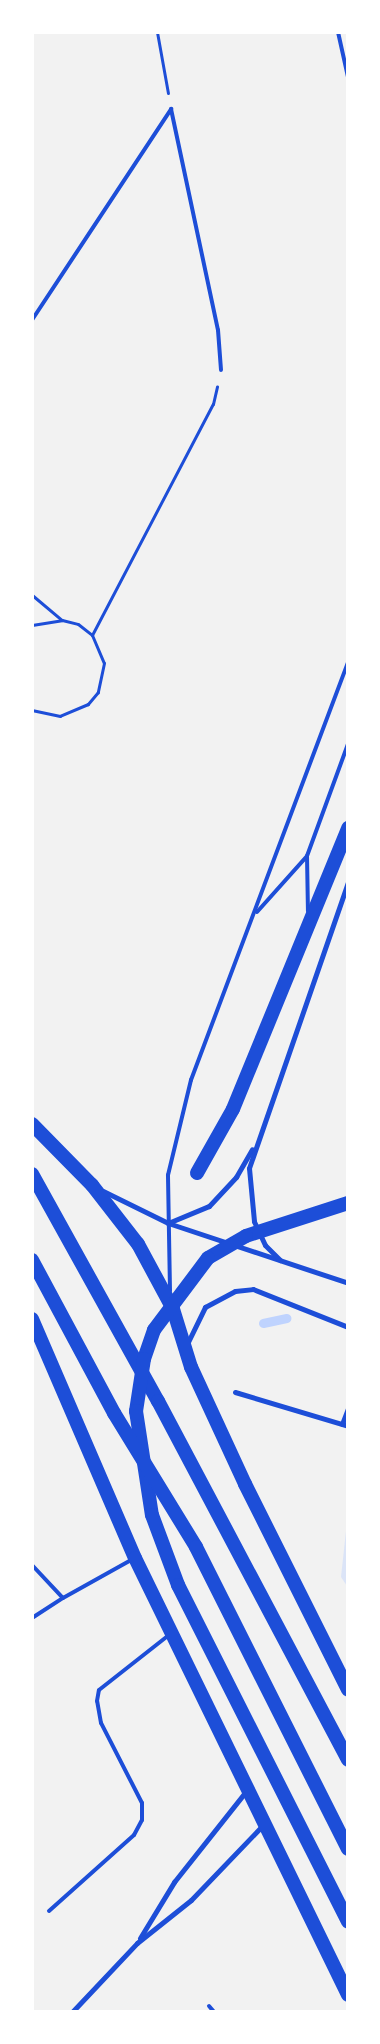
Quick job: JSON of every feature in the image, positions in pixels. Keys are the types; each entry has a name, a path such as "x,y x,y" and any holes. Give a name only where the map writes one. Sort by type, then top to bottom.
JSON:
{"highway":[{"path":"197,1173 223,1130 309,928 348,828"},
{"path":"32,1124 92,1185 138,1244 173,1309 186,1355 348,1690"},
{"path":"32,1174 158,1401 348,1760"},
{"path":"348,1203 246,1236 208,1258 154,1330 144,1359 136,1411 152,1515 178,1585 348,1921"},
{"path":"32,1260 114,1413 196,1547 348,1849"},
{"path":"32,1319 135,1558 170,1633 248,1788 348,1995"}],"street":[{"path":"168,1223 209,1206 236,1177 256,1142 348,882"},
{"path":"256,1142 248,1195 265,1245 280,1260"},
{"path":"92,1185 168,1223 348,1283"},
{"path":"186,1355 194,1321 205,1307 236,1291 253,1290 348,1327"},
{"path":"235,1392 345,1425 348,1408"},
{"path":"137,1943 174,1882 248,1788"},
{"path":"72,2012 137,1943 191,1900 264,1824"}],"lane":[{"path":"338,32 348,77"},
{"path":"32,320 172,109"},
{"path":"172,109 218,330 221,370"},
{"path":"173,1309 167,1275 168,1175 191,1080 256,914 348,662"},
{"path":"256,914 307,856 348,744"},
{"path":"307,856 309,928"},
{"path":"32,1618 63,1598 135,1558"},
{"path":"32,1565 63,1598"},
{"path":"49,1911 134,1835 142,1820 142,1803 101,1723 97,1701 99,1690 170,1633"},
{"path":"209,2006 214,2012"}],"path":[{"path":"156,32 172,109"},
{"path":"92,635 213,404 221,370"},
{"path":"32,595 62,620 92,635 104,663 98,692 75,713 52,715 32,710"},
{"path":"32,625 62,620"}],"shaded area":[{"path":"348,1522 347,1586 341,1577"}],"waterway":[{"path":"263,1323 286,1318"}]}
